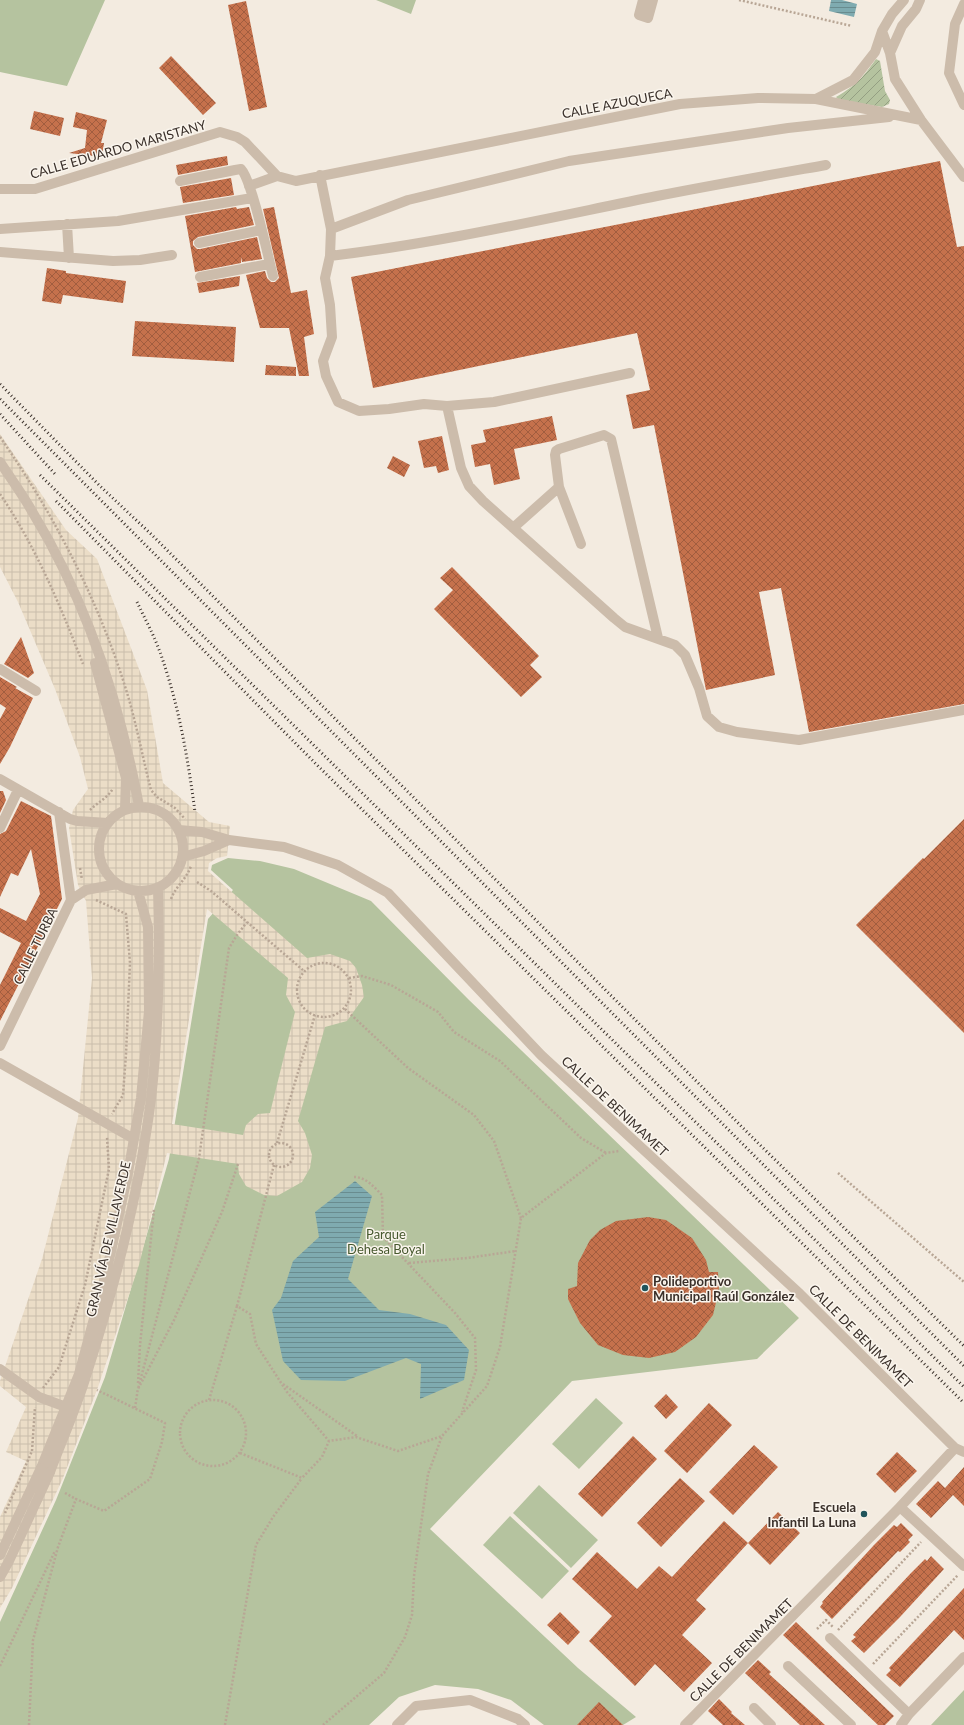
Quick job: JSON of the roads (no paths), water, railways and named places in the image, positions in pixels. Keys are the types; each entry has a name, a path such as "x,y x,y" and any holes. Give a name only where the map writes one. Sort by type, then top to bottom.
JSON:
{"street":[{"path":"643,0 639,15 648,18 653,0"},
{"path":"816,99 853,80 875,52 882,31 892,14 904,0"},
{"path":"890,52 902,26 916,9 920,0"},
{"path":"964,4 955,24 949,73 964,105"},
{"path":"882,31 890,52 895,79 921,120 964,177"},
{"name":"CALLE AZUQUECA","path":"320,175 680,104 758,98 816,99 921,120"},
{"path":"331,229 408,200 569,161 788,128 899,116"},
{"name":"CALLE EDUARDO MARISTANY","path":"0,189 35,188 220,132 237,137 245,142 277,176"},
{"path":"330,256 391,248 826,165"},
{"path":"180,180 240,169 249,186 273,276"},
{"path":"249,186 277,176 296,181 320,175 331,229 330,256 325,278 330,305 332,337 323,361 326,376 338,402 359,411 389,409 424,404 447,406 494,402 630,373"},
{"path":"0,229 118,220 252,198"},
{"path":"67,224 69,258"},
{"path":"199,243 261,230"},
{"path":"0,252 113,261 140,260 172,255"},
{"path":"200,277 269,264"},
{"path":"447,406 461,468 469,486 483,501 619,623 625,627 675,645 685,655 699,688 707,716 719,727 737,732 799,740 964,710"},
{"path":"581,544 559,487 555,455 559,448 604,435 611,439 658,638"},
{"path":"0,462 34,513 64,570 94,638 115,704 140,806"},
{"path":"0,473 30,515 60,571 90,641 126,778 125,809"},
{"path":"513,528 559,487"},
{"path":"0,669 36,691"},
{"path":"0,779 77,821 108,823"},
{"path":"0,828 18,790"},
{"path":"140,806 151,807 163,812 172,820 179,830 183,843 182,857 178,869 169,880 158,887 138,891 127,889 117,884 107,874 101,862 99,848 101,835 113,817 125,809 140,806"},
{"name":"CALLE TURBA","path":"59,812 71,900"},
{"name":"CALLE DE BENIMAMET","path":"179,830 202,832 229,840 284,848 338,865 388,893 540,1055 800,1294 960,1450 900,1507 685,1725"},
{"path":"182,857 204,851 229,840"},
{"name":"CALLE TURBA","path":"0,1046 71,900 86,890 117,884"},
{"name":"GRAN VÍA DE VILLAVERDE","path":"0,1577 9,1561 45,1470 86,1377 116,1277 139,1169 150,1099 158,1013 158,887"},
{"name":"GRAN VÍA DE VILLAVERDE","path":"0,1555 45,1470 66,1407 79,1374 106,1274 128,1173 141,1098 149,1011 148,926 138,891"},
{"path":"0,1063 134,1139"},
{"path":"0,1369 39,1397 66,1407"},
{"path":"900,1507 963,1569"},
{"path":"833,1635 865,1672 909,1714"},
{"path":"901,1725 909,1714 964,1657"},
{"path":"788,1666 851,1725"},
{"path":"397,1725 416,1706 470,1700 518,1719 524,1725"},
{"path":"754,1708 771,1725"}],"water":[{"path":"831,0 842,0 857,4 854,17 829,11"},
{"path":"355,1181 372,1196 348,1279 379,1310 410,1314 446,1325 469,1350 464,1380 420,1399 421,1364 406,1358 345,1381 301,1380 283,1361 272,1310 281,1298 293,1261 319,1237 315,1212"}],"railway":[{"path":"0,384 100,486 152,535 753,1138 964,1346"},
{"path":"0,399 964,1366"},
{"path":"0,414 55,474"},
{"path":"40,475 964,1387"},
{"path":"56,501 317,765 964,1403"},
{"path":"137,602 159,648 173,694 186,752 195,812"}],"place":[{"name":"Polideportivo Municipal Raúl González","path":"645,1288"},
{"name":"Escuela Infantil La Luna","path":"864,1514"}],"park label":[{"name":"Parque Dehesa Boyal","path":"386,1242"}]}
